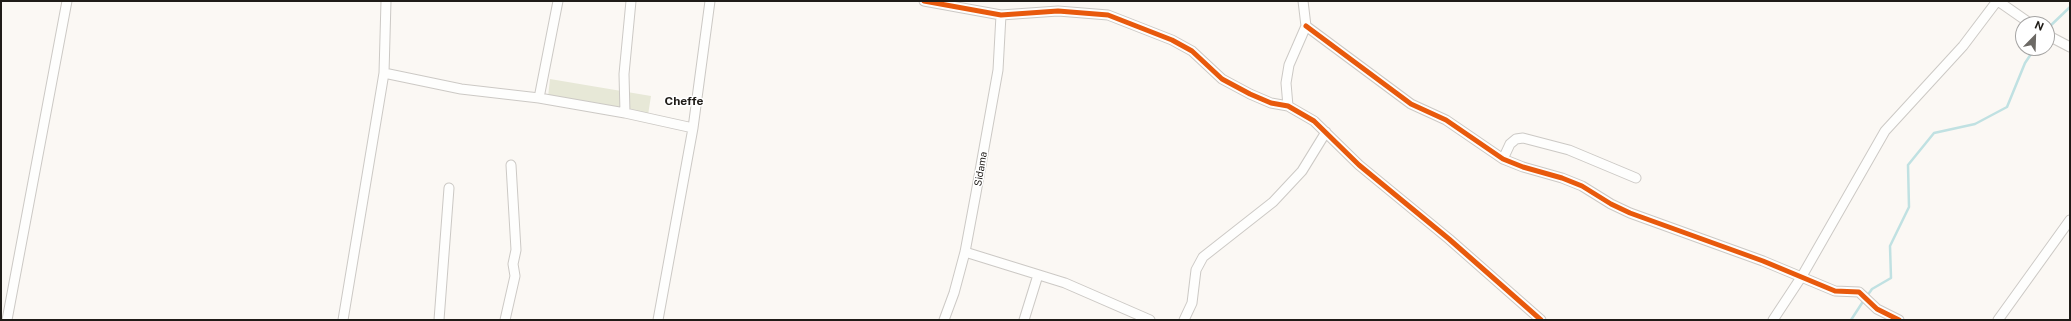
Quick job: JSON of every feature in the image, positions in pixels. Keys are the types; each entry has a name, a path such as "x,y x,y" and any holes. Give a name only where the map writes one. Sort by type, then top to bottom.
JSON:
{"street":[{"path":"7,320 67,1"},
{"path":"343,320 384,73 386,1"},
{"path":"539,98 558,1"},
{"path":"625,113 624,74 631,1"},
{"path":"658,320 693,128 710,1"},
{"path":"924,1 1002,15 1058,10 1108,15 1172,40 1192,51 1222,79 1271,103 1288,106 1314,121 1359,165 1449,239 1541,320"},
{"path":"1058,10 1061,1"},
{"path":"1288,106 1286,83 1289,65 1306,26 1303,1"},
{"path":"1773,320 1802,276 1884,131 1963,46 1998,1 2020,16"},
{"name":"Sidama","path":"944,320 954,293 965,252 998,70 1002,15"},
{"path":"1306,26 1411,104 1446,120 1503,159 1523,167 1562,178 1582,186 1611,204 1630,213 1802,276 1835,291 1858,292 1877,309 1900,320"},
{"path":"2055,39 2070,47"},
{"path":"384,73 461,89 539,98 625,113 693,128"},
{"path":"1184,320 1192,303 1196,270 1203,257 1273,202 1302,171 1326,132"},
{"path":"1503,159 1510,144 1516,139 1523,138 1569,150 1636,178"},
{"path":"505,320 515,276 513,264 516,250 511,165"},
{"path":"439,320 449,188"},
{"path":"1998,320 2070,220"},
{"path":"965,252 1065,283 1150,320"},
{"path":"1024,320 1038,275"}],"green space":[{"path":"550,79 651,96 648,115 548,97"}],"waterway":[{"path":"2055,21 2070,7"},
{"path":"1867,296 1872,289 1891,278 1890,246 1909,207 1908,165 1934,133 1975,124 2007,107 2025,63 2030,56"},
{"path":"1851,320 1864,300"}],"cycle path":[{"path":"924,1 1001,15 1058,11 1108,15 1172,40 1192,51 1222,79 1271,103 1288,106 1314,121 1359,165 1449,239 1541,320"},
{"path":"1306,26 1411,104 1446,120 1503,159 1523,167 1562,178 1582,186 1611,204 1630,213 1763,261 1835,291 1859,292 1877,309 1899,320"}],"district":[{"name":"Cheffe","path":"684,101"}]}
